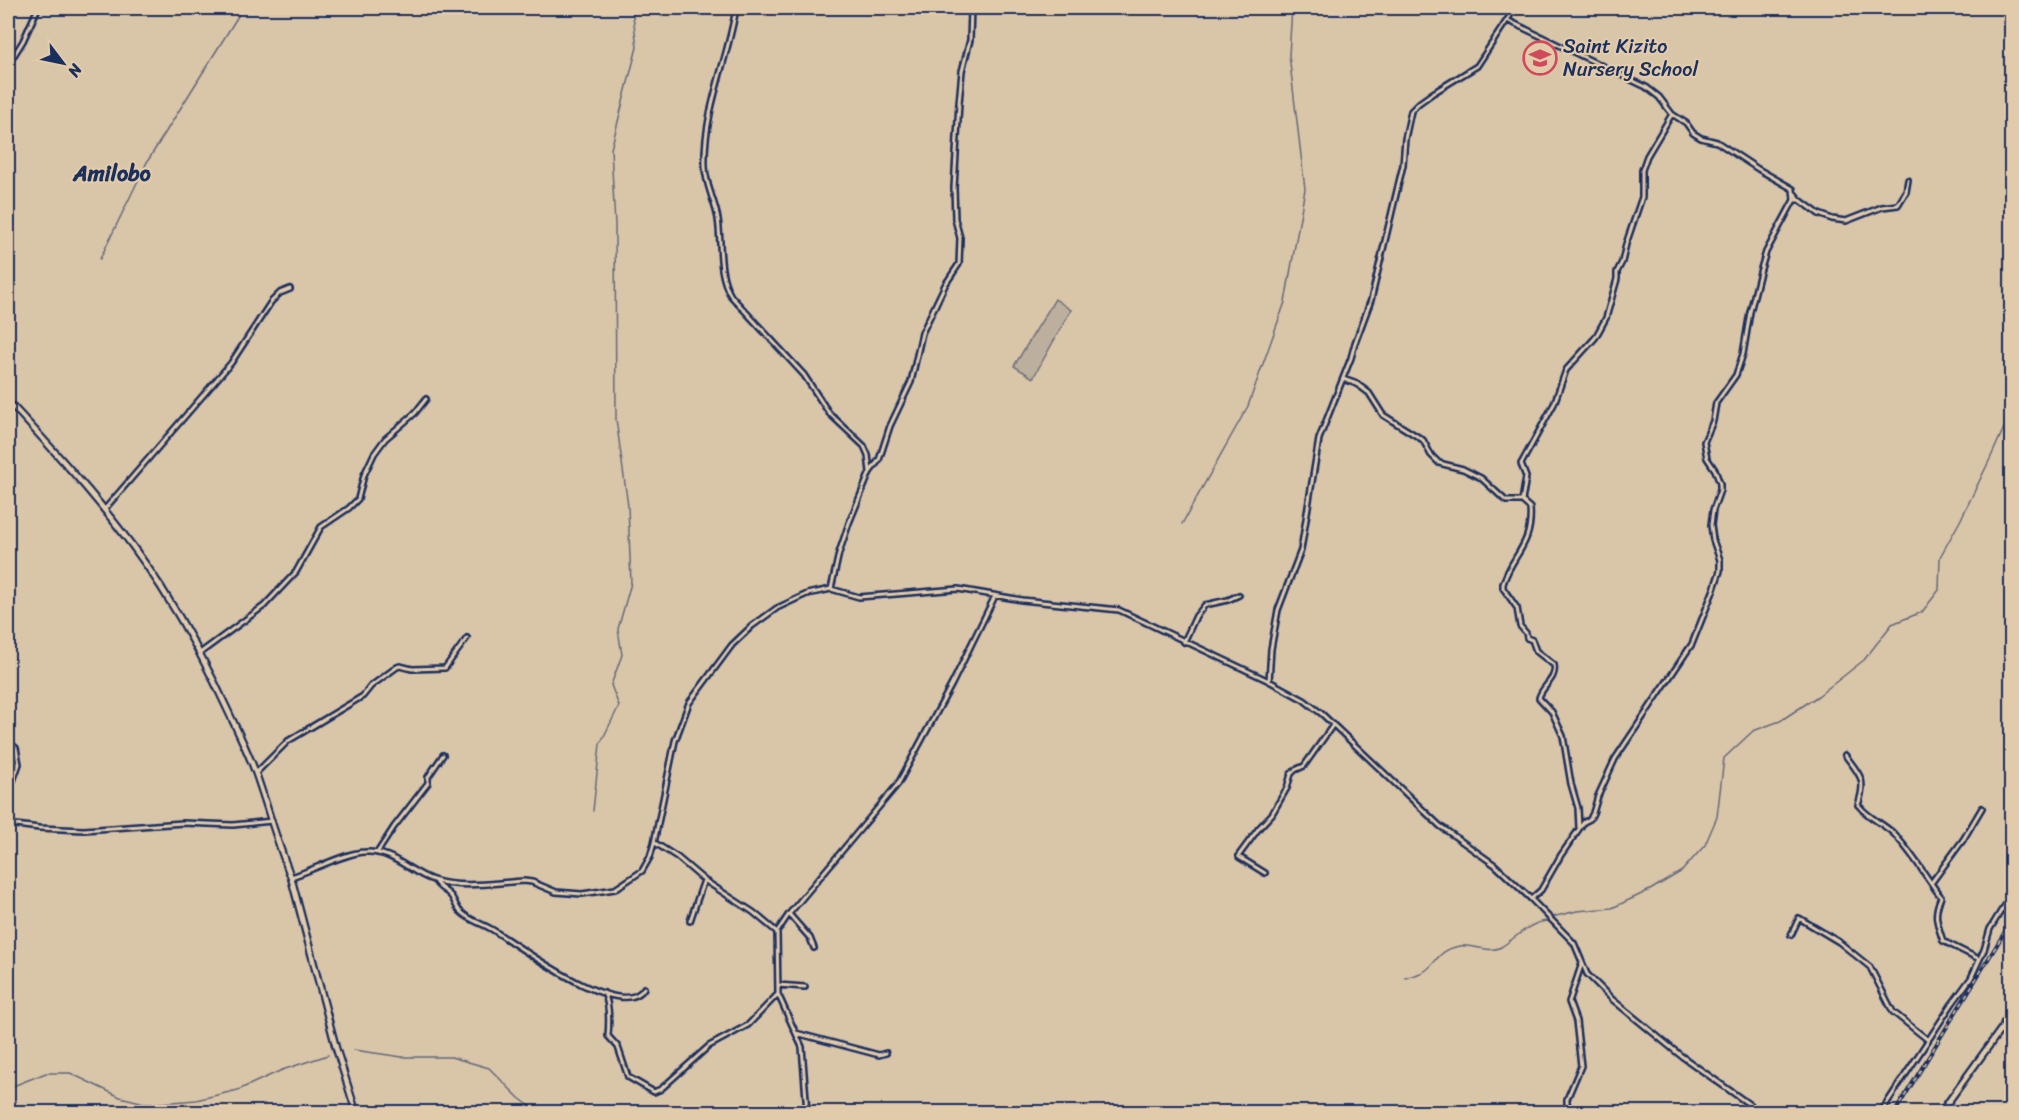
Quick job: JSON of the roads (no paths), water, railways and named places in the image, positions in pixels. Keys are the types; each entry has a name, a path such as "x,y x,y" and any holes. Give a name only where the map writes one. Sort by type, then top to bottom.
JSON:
{"main road":[{"path":"8,401 104,510 160,587 199,653 231,716 256,773 291,877 336,1048 356,1113"},
{"path":"1941,1113 2012,1014"},
{"path":"2004,1023 2012,1029"}],"street":[{"path":"8,65 23,41 38,8"},
{"path":"736,8 710,116 705,163 718,219 724,282 731,296 804,375 829,413 864,446 868,455 870,472"},
{"path":"831,590 846,533 870,472 879,460 890,426 911,382 924,329 942,290 959,264 960,238 954,188 962,71 970,40 971,8"},
{"path":"1269,681 1271,649 1278,610 1301,550 1319,439 1371,300 1403,165 1405,139 1411,111 1433,93 1477,66 1515,8"},
{"path":"1507,20 1646,87 1657,95 1672,114 1685,122 1693,133 1721,144 1793,189 1800,200 1819,214 1846,221 1882,207 1898,205 1906,192 1908,180"},
{"path":"1522,501 1526,477 1521,464 1554,404 1566,370 1595,338 1606,318 1617,272 1642,197 1641,170 1672,114"},
{"path":"1531,899 1541,890 1561,855 1593,813 1615,759 1692,644 1714,589 1720,571 1720,560 1711,525 1720,484 1707,458 1704,442 1713,421 1716,403 1736,375 1743,354 1750,309 1766,252 1794,201 1794,193"},
{"path":"1794,201 1800,200"},
{"path":"104,510 231,363 271,302 280,293 290,289"},
{"path":"1343,379 1357,384 1369,393 1383,415 1423,440 1431,455 1439,463 1463,469 1481,478 1506,501 1522,501 1530,508 1528,536 1503,588 1514,601 1520,626 1527,638 1532,640 1536,651 1554,665 1553,678 1539,694 1539,698 1552,712 1563,736 1571,784 1578,808 1579,830"},
{"path":"199,653 264,606 291,578 300,567 321,527 357,500 364,475 374,454 385,439 415,413 426,399"},
{"path":"291,877 363,852 377,853 400,861 426,878 470,885 524,881 566,894 605,892 625,883 642,871 650,857 678,730 689,703 732,645 766,615 807,594 831,590 859,597 958,589 1119,610 1269,681 1304,700 1322,714 1440,826 1495,865 1531,899 1574,943 1587,974 1593,982 1626,1012 1760,1113"},
{"path":"807,1113 802,1047 778,994 777,932 789,914 898,784 957,676 996,595"},
{"path":"1184,642 1196,616 1205,604 1228,600 1239,595"},
{"path":"256,773 288,741 363,696 371,686 397,667 445,668 467,638"},
{"path":"1265,873 1239,855 1272,814 1292,774 1304,766 1333,725"},
{"path":"8,742 16,748 19,764 8,795"},
{"path":"377,853 428,783 428,777 443,755"},
{"path":"1845,755 1862,780 1863,786 1858,805 1870,818 1891,832 1905,846 1941,897 1936,909 1937,922 1943,941 1979,959"},
{"path":"1932,882 1963,840 1982,808"},
{"path":"8,824 84,830 177,823 233,825 272,821"},
{"path":"654,843 677,857 704,880 753,912 777,932"},
{"path":"435,880 438,887 451,896 459,911 546,965 604,993 621,997 632,997 641,993 644,988"},
{"path":"690,921 704,880"},
{"path":"1881,1113 1971,978 1984,950 1990,929 2012,896"},
{"path":"789,914 810,938 814,948"},
{"path":"1791,935 1799,918 1853,952 1870,967 1893,1012 1929,1040"},
{"path":"1572,1109 1567,1104 1567,1099 1581,1062 1576,1021 1569,1002 1582,962"},
{"path":"778,985 805,987"},
{"path":"604,993 610,1018 608,1036 618,1047 626,1075 654,1092 661,1089 709,1046 748,1025 778,994"},
{"path":"796,1033 879,1056 886,1053"}],"waterway":[{"path":"100,259 147,162 243,8"},
{"path":"593,811 600,744 619,706 611,685 622,655 618,629 631,583 628,506 616,419 615,225 611,149 637,47 632,8"},
{"path":"1182,524 1248,406 1285,302 1305,189 1289,55 1292,8"},
{"path":"2002,8 2012,13"},
{"path":"2012,336 2008,349 2012,379"},
{"path":"1552,917 1577,911 1612,908 1650,890 1682,871 1705,845 1717,817 1724,758 1753,731 1780,721 1818,696 1864,660 1892,624 1922,612 1939,590 1940,557 1960,521 2012,410"},
{"path":"1405,978 1428,969 1441,954 1452,948 1465,946 1497,949 1529,927 1548,921"},
{"path":"354,1050 402,1057 451,1057 489,1068 519,1098 538,1112"},
{"path":"8,1088 46,1073 70,1073 120,1097 149,1104 196,1100 238,1090 282,1070 328,1055"}],"railway":[{"path":"1895,1112 2012,920"}],"place":[{"name":"Saint Kizito Nursery School","path":"1540,58"}],"district":[{"name":"Amilobo","path":"112,173"}]}
